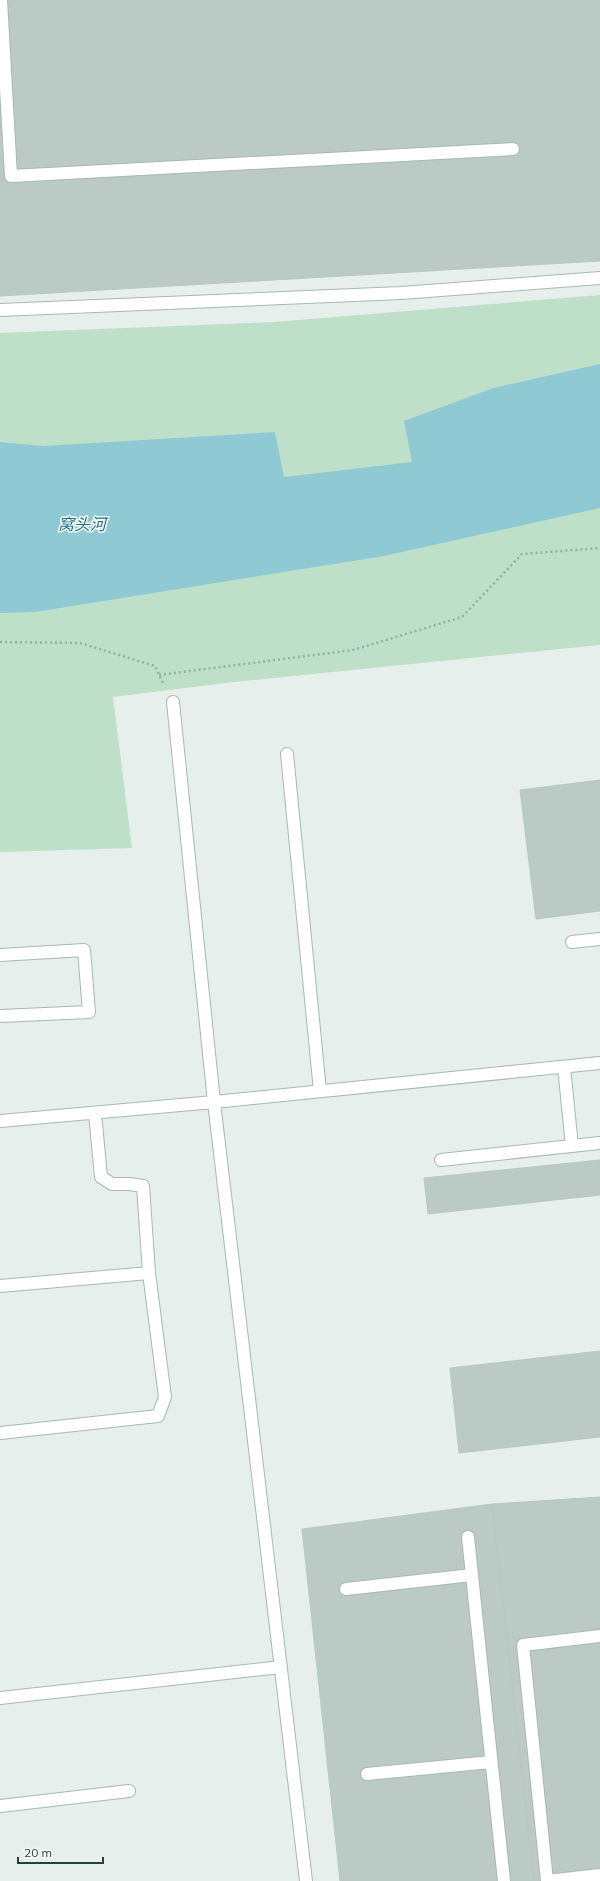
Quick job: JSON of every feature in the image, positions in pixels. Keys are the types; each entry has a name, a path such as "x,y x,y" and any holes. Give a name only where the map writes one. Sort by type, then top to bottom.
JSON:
{"street":[{"path":"2,0 11,176 513,149"},
{"path":"0,310 401,293 600,278"},
{"path":"173,702 214,1102 306,1881"},
{"path":"287,754 320,1091"},
{"path":"572,942 600,939"},
{"path":"0,954 84,950 88,1012 0,1016"},
{"path":"0,1121 214,1102 600,1063"},
{"path":"564,1066 572,1146"},
{"path":"0,1433 158,1416 165,1397 149,1273 143,1186 112,1184 101,1177 94,1113"},
{"path":"440,1160 600,1143"},
{"path":"0,1286 149,1273"},
{"path":"468,1538 504,1881"},
{"path":"346,1589 472,1575"},
{"path":"600,1636 523,1645 547,1881 600,1875"},
{"path":"0,1698 281,1667"},
{"path":"367,1774 491,1762"},
{"path":"0,1806 129,1791"}],"path":[{"path":"160,675 353,650 462,617 522,554 600,548"},
{"path":"0,642 80,643 155,666 173,702"}],"green space":[{"path":"600,295 600,645 234,682 113,697 132,848 0,852 0,333 274,322"}],"water":[{"name":"窝头河","path":"600,364 600,508 384,556 35,612 0,613 0,442 43,446 275,432 284,477 412,462 404,421 493,388"}],"building":[{"path":"0,0 600,0 600,261 0,296"},
{"path":"600,780 600,911 536,919 520,790"},
{"path":"600,1160 600,1195 428,1214 424,1178"},
{"path":"600,1351 600,1437 459,1453 450,1368"},
{"path":"600,1497 600,1881 534,1881 492,1504"},
{"path":"492,1504 534,1881 340,1881 302,1529"}]}
